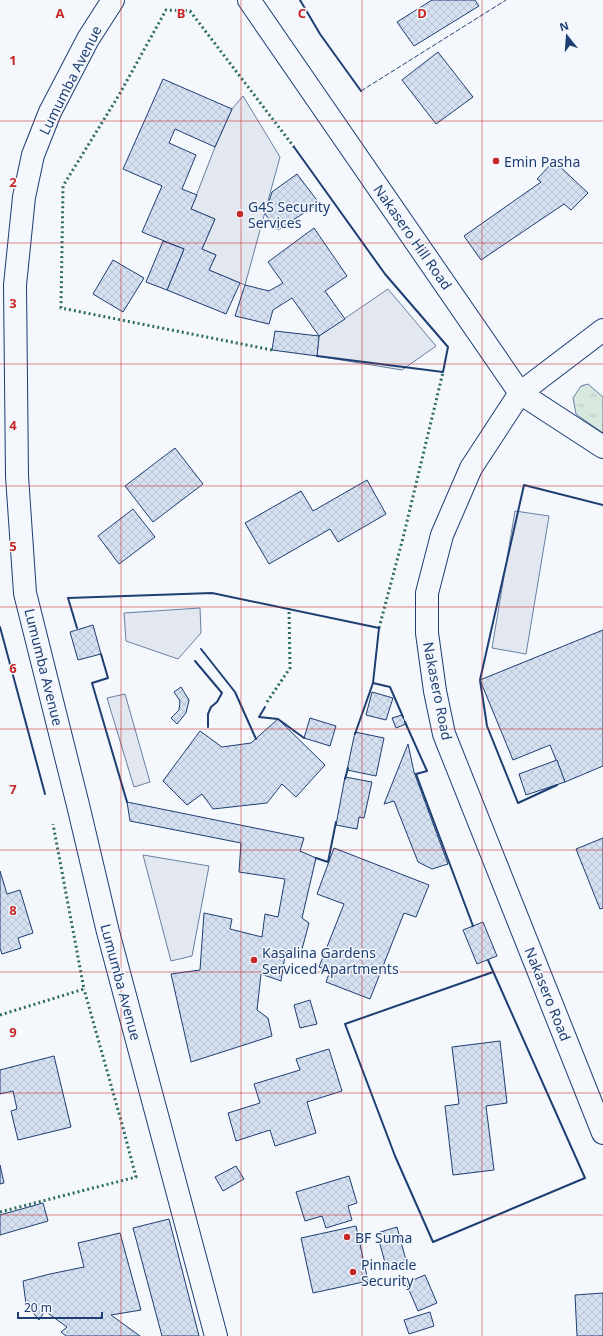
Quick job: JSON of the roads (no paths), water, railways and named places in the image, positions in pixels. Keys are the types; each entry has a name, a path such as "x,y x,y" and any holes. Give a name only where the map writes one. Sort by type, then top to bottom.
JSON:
{"street":[{"name":"Lumumba Avenue","path":"113,0 88,39 50,112 33,155 24,197 15,285 17,476 25,593 108,932 216,1336"},
{"name":"Nakasero Hill Road","path":"249,0 520,393 603,446"},
{"name":"Nakasero Road","path":"603,330 520,393 471,468 442,535 427,593 426,634 435,691 444,734 603,1133"}],"place":[{"name":"Emin Pasha","path":"496,161"},
{"name":"G4S Security Services","path":"240,214"},
{"name":"Kasalina Gardens Serviced Apartments","path":"254,960"},
{"name":"BF Suma","path":"347,1237"},
{"name":"Pinnacle Security","path":"353,1272"}]}
